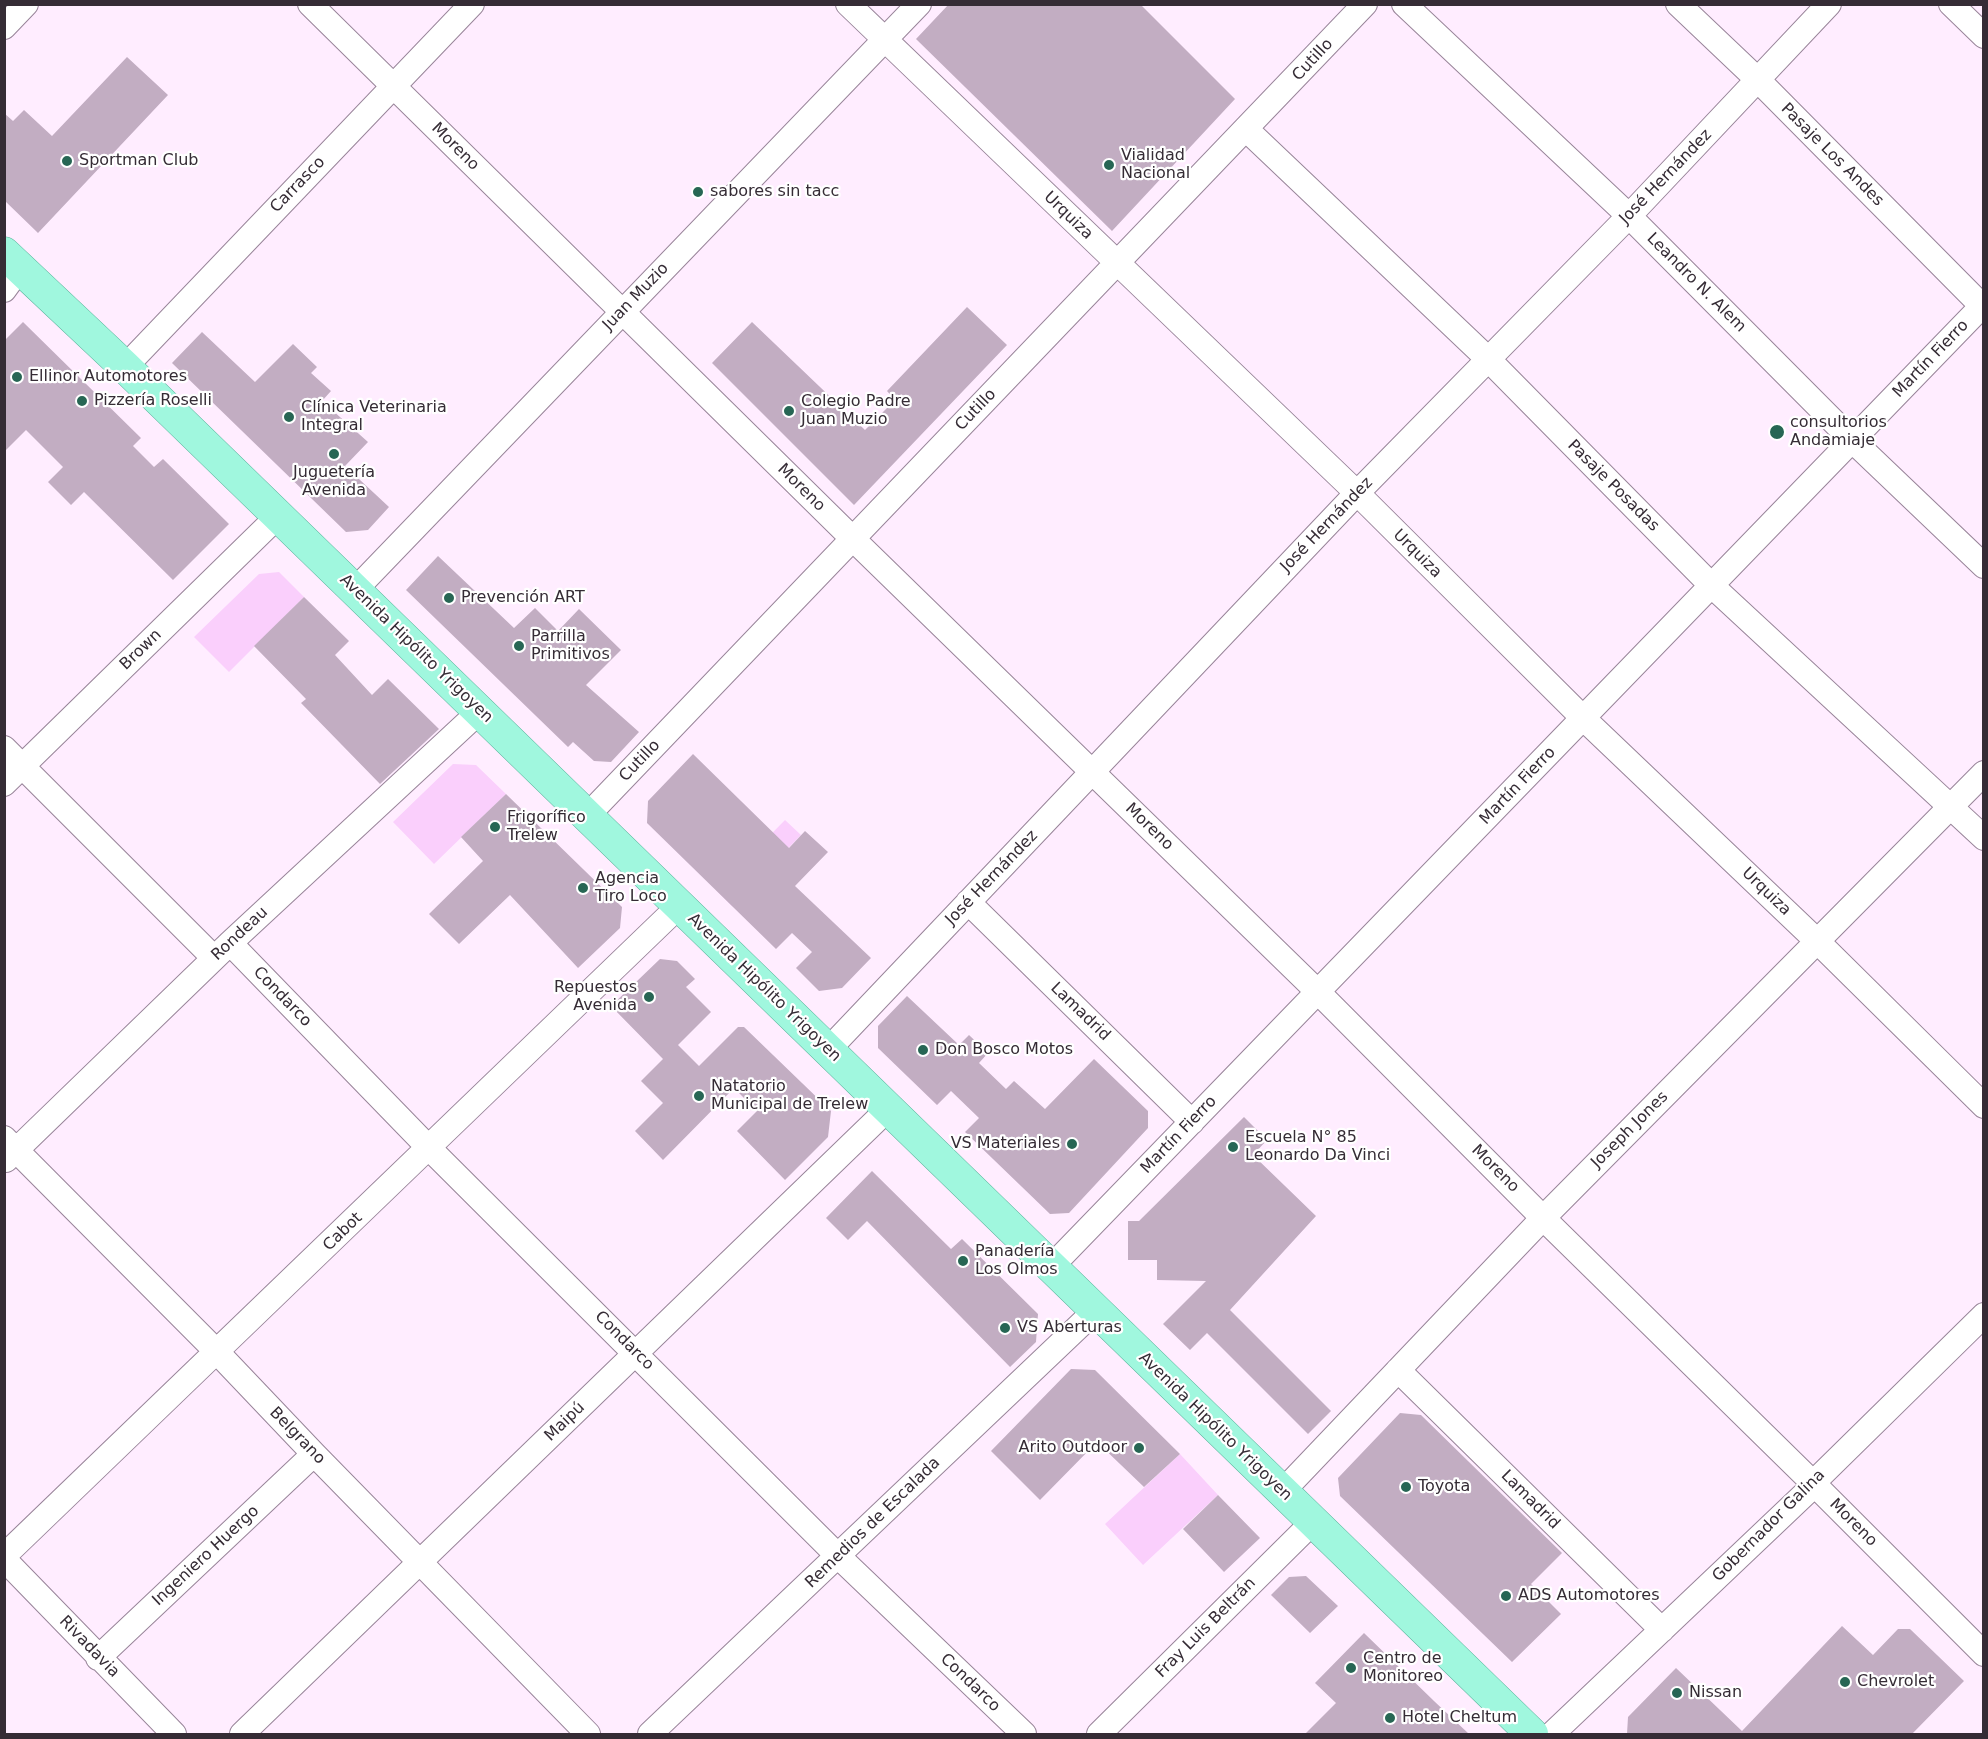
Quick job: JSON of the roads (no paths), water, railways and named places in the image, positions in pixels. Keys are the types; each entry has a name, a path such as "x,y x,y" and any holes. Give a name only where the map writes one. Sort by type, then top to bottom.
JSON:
{"main road":[{"name":"Avenida Hipólito Yrigoyen","path":"8,271 125,367 1532,1734"}],"street":[{"path":"4,27 26,4"},
{"name":"Moreno","path":"310,4 853,539 1318,992 1983,1654"},
{"name":"Carrasco","path":"125,367 472,4"},
{"name":"Urquiza","path":"848,4 1357,493 1583,718 1817,941 1983,1106"},
{"name":"Juan Muzio","path":"355,590 918,4"},
{"name":"Cutillo","path":"587,816 1247,130 1365,4"},
{"name":"Leandro N. Alem","path":"1404,4 1629,216 1853,441 1983,566"},
{"name":"Pasaje Los Andes","path":"1678,4 1758,80 1983,306"},
{"name":"José Hernández","path":"828,1050 1357,493 1629,216 1829,4"},
{"path":"1951,4 1983,36"},
{"name":"Pasaje Posadas","path":"1247,130 1488,359 1711,585 1983,838"},
{"name":"Martín Fierro","path":"1051,1267 1983,306"},
{"name":"Brown","path":"4,784 278,516"},
{"name":"Rondeau","path":"8,1150 480,711"},
{"name":"Condarco","path":"4,748 222,950 429,1148 839,1557 1024,1734"},
{"name":"Joseph Jones","path":"1282,1492 1543,1218 1983,773"},
{"name":"Lamadrid","path":"968,903 1192,1122"},
{"name":"Cabot","path":"4,1558 680,906"},
{"name":"Maipú","path":"242,1734 888,1109"},
{"name":"Belgrano","path":"8,1150 217,1352 588,1734"},
{"name":"Remedios de Escalada","path":"650,1734 839,1557 1095,1311"},
{"name":"Gobernador Galina","path":"1552,1734 1809,1490 1813,1483 1983,1315"},
{"name":"Lamadrid","path":"1398,1370 1662,1630"},
{"name":"Ingeniero Huergo","path":"98,1658 314,1454"},
{"name":"Fray Luis Beltrán","path":"1099,1734 1313,1522"},
{"name":"Rivadavia","path":"4,1558 98,1658 174,1734"}],"place":[{"name":"Sportman Club","path":"67,161"},
{"name":"Vialidad Nacional","path":"1109,165"},
{"name":"sabores sin tacc","path":"698,192"},
{"name":"Ellinor Automotores","path":"17,377"},
{"name":"Pizzería Roselli","path":"82,401"},
{"name":"Colegio Padre Juan Muzio","path":"789,411"},
{"name":"Clínica Veterinaria Integral","path":"289,417"},
{"name":"consultorios Andamiaje","path":"1777,432"},
{"name":"Juguetería Avenida","path":"334,454"},
{"name":"Prevención ART","path":"449,598"},
{"name":"Parrilla Primitivos","path":"519,646"},
{"name":"Frigorífico Trelew","path":"495,827"},
{"name":"Agencia Tiro Loco","path":"583,888"},
{"name":"Repuestos Avenida","path":"649,997"},
{"name":"Don Bosco Motos","path":"923,1050"},
{"name":"Natatorio Municipal de Trelew","path":"699,1096"},
{"name":"VS Materiales","path":"1072,1144"},
{"name":"Escuela N° 85 Leonardo Da Vinci","path":"1233,1147"},
{"name":"Panadería Los Olmos","path":"963,1261"},
{"name":"VS Aberturas","path":"1005,1328"},
{"name":"Arito Outdoor","path":"1139,1448"},
{"name":"Toyota","path":"1406,1487"},
{"name":"ADS Automotores","path":"1506,1596"},
{"name":"Centro de Monitoreo","path":"1351,1668"},
{"name":"Chevrolet","path":"1845,1682"},
{"name":"Nissan","path":"1677,1693"},
{"name":"Hotel Cheltum","path":"1390,1718"}]}
